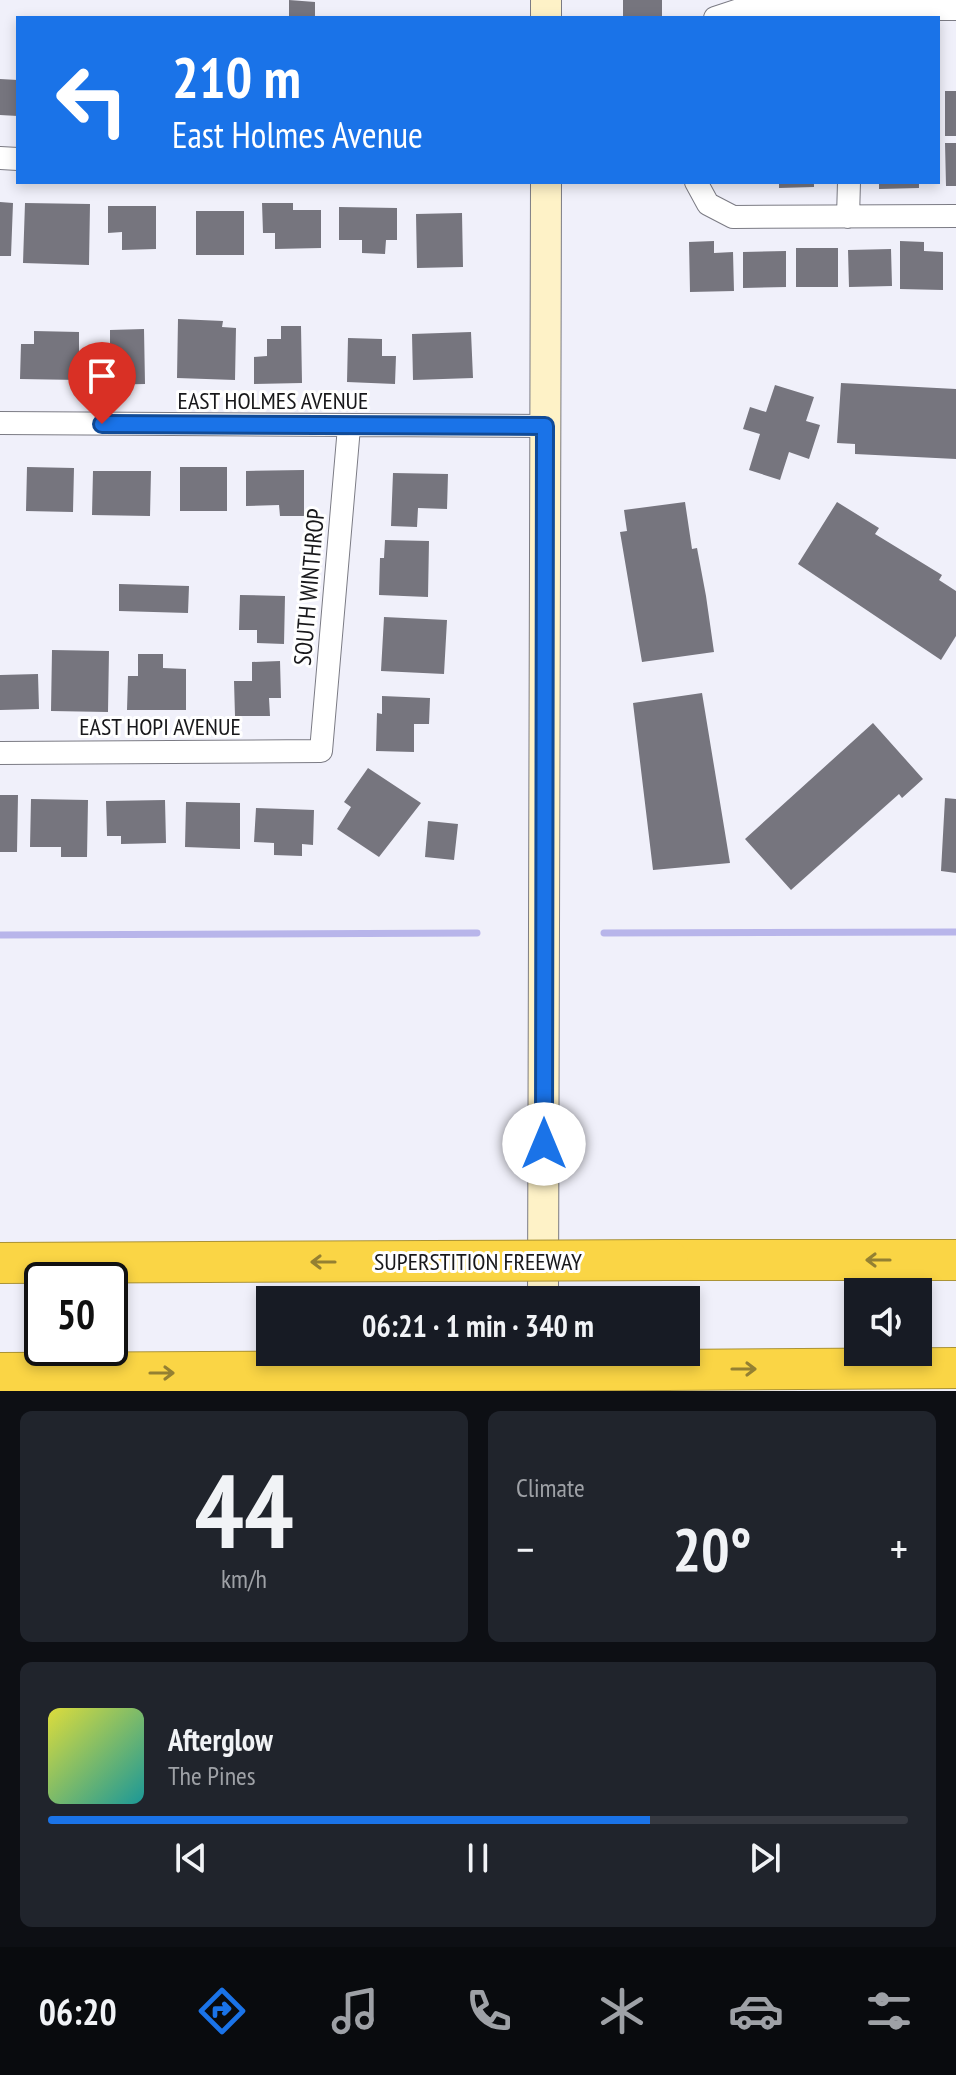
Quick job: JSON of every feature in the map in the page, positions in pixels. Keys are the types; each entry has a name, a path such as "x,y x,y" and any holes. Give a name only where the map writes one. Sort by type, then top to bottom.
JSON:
{"highway":[{"name":"SUPERSTITION FREEWAY","path":"0,1263 956,1260"},
{"path":"0,1373 956,1368"}],"main road":[{"path":"543,1286 546,184"},
{"path":"543,1366 543,1391"}],"street":[{"path":"721,16 742,9 851,13 956,9"},
{"path":"697,184 708,204 733,217 956,216"},
{"path":"848,217 849,184"},
{"name":"EAST HOLMES AVENUE","path":"0,423 545,426"},
{"name":"SOUTH WINTHROP","path":"321,751 349,427"},
{"name":"EAST HOPI AVENUE","path":"0,753 321,751"}],"building":[{"path":"289,0 315,2 315,16 289,16"},
{"path":"623,0 662,0 662,16 623,16"},
{"path":"0,79 16,80 16,116 0,115"},
{"path":"945,91 956,91 956,136 945,136"},
{"path":"945,143 956,143 956,186 946,186"},
{"path":"779,184 814,184 814,187 779,188"},
{"path":"879,184 919,184 919,188 879,189"},
{"path":"0,202 13,203 11,256 0,256"},
{"path":"25,203 90,204 89,265 23,263"},
{"path":"262,203 293,203 293,210 321,210 321,248 275,249 275,233 263,233"},
{"path":"108,206 156,206 156,249 122,250 122,232 108,233"},
{"path":"339,207 397,208 397,240 386,240 385,254 362,253 362,240 339,240"},
{"path":"196,211 244,211 244,255 196,255"},
{"path":"462,213 463,267 417,268 416,214"},
{"path":"714,241 714,253 733,252 734,291 690,292 689,242"},
{"path":"900,241 924,242 924,251 943,252 943,290 900,289"},
{"path":"796,248 838,248 838,287 796,287"},
{"path":"891,249 892,286 849,287 848,250"},
{"path":"786,251 786,287 743,288 743,252"},
{"path":"178,319 223,321 222,327 236,328 235,380 177,378"},
{"path":"281,326 301,326 302,383 254,384 254,357 267,356 267,339 281,339"},
{"path":"144,329 145,384 97,385 96,357 110,356 110,330"},
{"path":"34,331 79,332 79,380 20,379 21,344 34,344"},
{"path":"471,332 473,378 413,380 412,334"},
{"path":"348,338 382,339 382,356 396,356 395,384 347,382"},
{"path":"841,383 956,389 956,459 855,454 855,444 837,443"},
{"path":"775,385 814,397 806,421 820,425 809,459 789,452 780,480 749,470 760,434 743,429 750,407 766,412"},
{"path":"27,467 74,468 73,512 26,511"},
{"path":"180,467 227,467 227,511 180,511"},
{"path":"304,470 304,516 280,516 279,505 246,506 246,471"},
{"path":"93,471 151,471 150,516 92,515"},
{"path":"393,473 448,474 447,509 418,508 417,527 391,526"},
{"path":"685,502 692,549 697,548 714,652 642,662 620,532 627,531 624,510"},
{"path":"837,502 879,528 875,534 942,575 939,580 956,591 956,636 941,660 798,564"},
{"path":"385,540 429,541 428,597 379,595 380,558 384,558"},
{"path":"119,584 189,586 188,613 119,611"},
{"path":"240,595 285,596 284,644 257,643 257,630 239,630"},
{"path":"384,617 447,620 444,674 381,671"},
{"path":"52,650 109,651 108,712 51,711"},
{"path":"138,654 163,654 163,668 186,669 186,710 127,710 128,676 138,676"},
{"path":"280,661 281,698 269,698 270,716 235,716 234,681 252,681 252,662"},
{"path":"38,674 39,709 0,710 0,675"},
{"path":"702,693 730,863 653,870 633,703"},
{"path":"382,696 430,698 429,724 414,724 414,752 376,751 377,713 382,714"},
{"path":"873,723 923,779 902,798 899,794 791,890 745,839"},
{"path":"368,768 421,803 379,857 337,829 351,807 344,802"},
{"path":"0,795 18,795 17,852 0,852"},
{"path":"945,798 956,799 956,873 941,871"},
{"path":"31,799 88,800 87,857 61,857 61,847 30,847"},
{"path":"165,800 166,843 121,844 121,836 107,836 106,801"},
{"path":"186,802 240,803 240,849 185,847"},
{"path":"256,808 314,810 313,845 302,844 302,856 274,855 274,843 254,842"},
{"path":"428,821 458,824 454,860 425,857"}],"waterway":[{"path":"604,933 956,932"},
{"path":"0,935 477,933"}],"route":[{"path":"102,424 545,426 544,1144"}]}
